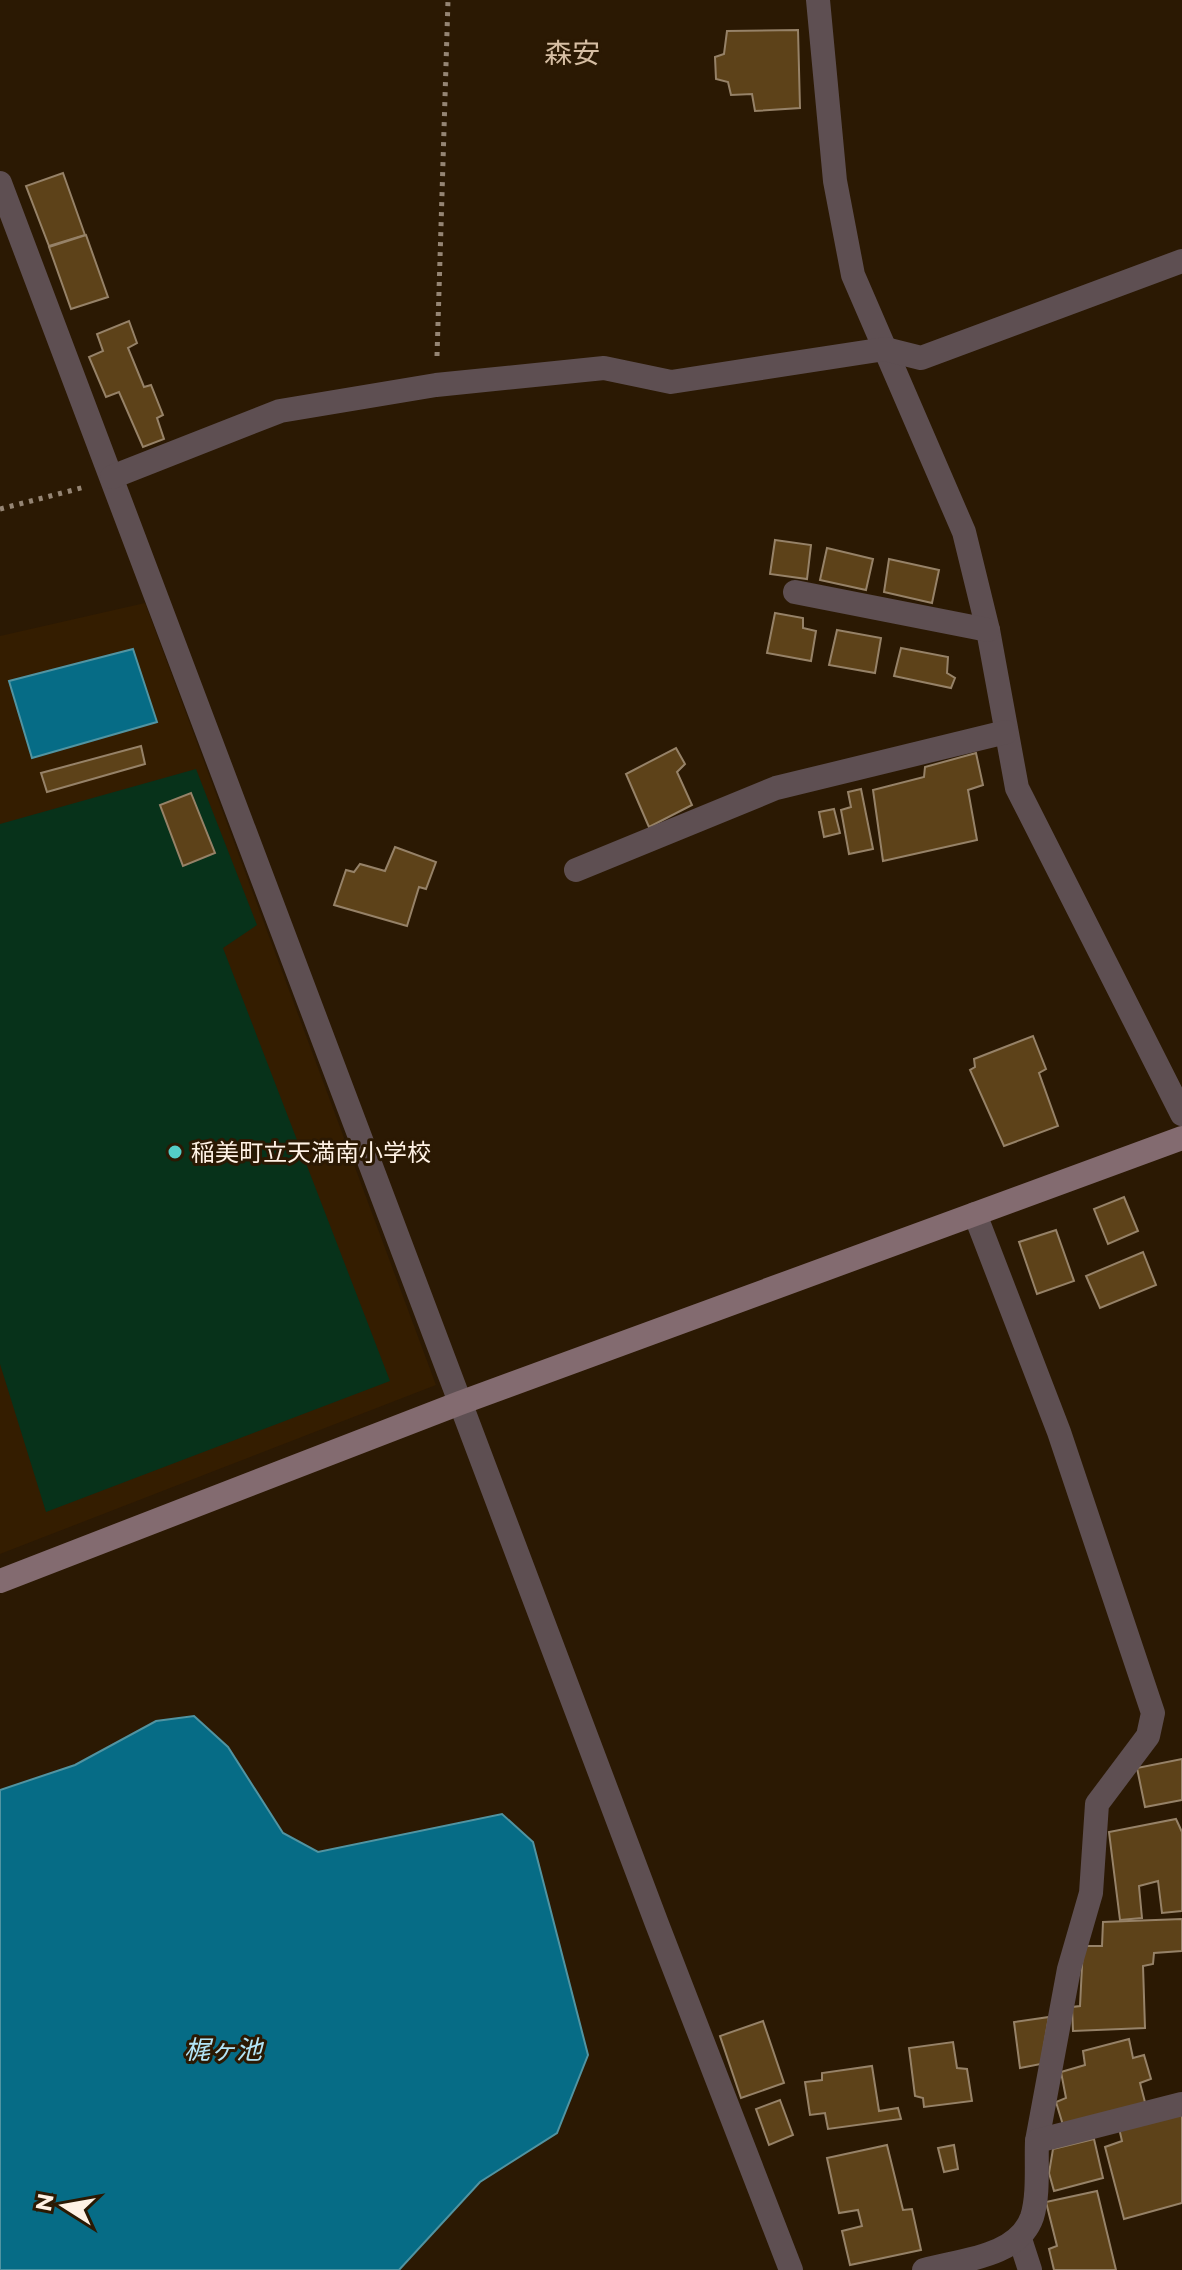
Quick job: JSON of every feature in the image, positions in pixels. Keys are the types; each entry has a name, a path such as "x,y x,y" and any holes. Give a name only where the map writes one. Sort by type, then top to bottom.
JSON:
{"street":[{"path":"818,0 835,181 853,275 964,532 988,630 1017,788 1182,1114"},
{"path":"0,183 791,2270"},
{"path":"112,477 280,411 436,385 604,368 671,382 885,349 921,358 1182,261"},
{"path":"795,592 988,630"},
{"path":"576,870 776,788 1006,732"},
{"path":"0,1581 460,1403 1182,1138"},
{"path":"924,2270 1004,2248 1020,2239 1033,2215 1037,2141 1069,1969 1091,1893 1097,1804 1148,1736 1153,1713 1059,1432 975,1214"},
{"path":"1037,2141 1182,2104"},
{"path":"1020,2239 1030,2270"}],"path":[{"path":"436,385 448,0"},
{"path":"0,509 74,491 112,477"}],"shaded area":[{"name":"稲美町立天満南小学校","path":"145,603 436,1385 0,1554 0,636"}],"green space":[{"name":"稲美町立天満南小学校","path":"196,769 257,925 223,948 390,1381 46,1512 0,1364 0,824"}],"water":[{"path":"133,649 157,722 32,758 9,681"},
{"name":"梶ヶ池","path":"194,1716 228,1747 283,1833 318,1852 502,1814 533,1842 588,2055 557,2133 480,2182 399,2270 0,2270 0,1790 75,1765 156,1721"}],"building":[{"path":"798,30 800,108 755,111 752,94 731,95 728,82 716,79 715,57 724,54 727,31"},
{"path":"63,173 85,235 49,246 26,186"},
{"path":"86,235 108,297 71,309 49,247"},
{"path":"129,321 137,343 128,348 144,387 151,385 163,415 157,418 164,439 143,447 119,392 106,397 89,357 103,351 97,334"},
{"path":"775,540 811,545 807,579 770,574"},
{"path":"827,548 873,559 866,590 820,580"},
{"path":"889,559 939,570 932,603 884,592"},
{"path":"775,613 803,618 803,628 816,631 811,661 767,653"},
{"path":"837,630 881,638 875,673 829,665"},
{"path":"901,648 948,657 947,673 955,678 951,688 894,676"},
{"path":"141,746 145,764 47,792 41,773"},
{"path":"676,748 685,764 677,772 692,805 649,827 626,774"},
{"path":"976,753 983,785 968,790 977,840 883,861 873,790 924,777 925,767"},
{"path":"861,789 873,849 849,854 841,810 851,807 848,792"},
{"path":"191,793 215,853 183,866 160,805"},
{"path":"834,809 840,833 824,837 819,812"},
{"path":"395,847 436,862 426,889 419,887 407,926 334,905 346,870 354,872 360,864 385,871"},
{"path":"1033,1036 1046,1069 1039,1073 1058,1126 1004,1146 970,1070 975,1067 974,1059"},
{"path":"1124,1197 1138,1231 1108,1244 1094,1209"},
{"path":"1056,1230 1074,1281 1037,1294 1019,1242"},
{"path":"1143,1252 1156,1285 1100,1308 1086,1276"},
{"path":"1182,1759 1182,1800 1145,1807 1137,1768"},
{"path":"1176,1819 1182,1832 1182,1911 1162,1913 1158,1881 1139,1886 1142,1918 1120,1920 1109,1832"},
{"path":"1182,1919 1182,1951 1154,1953 1153,1964 1143,1966 1145,2028 1073,2031 1072,2007 1080,2006 1083,1946 1102,1946 1103,1922"},
{"path":"1049,2017 1041,2064 1020,2068 1014,2022"},
{"path":"763,2021 784,2083 741,2098 720,2036"},
{"path":"1129,2039 1133,2058 1144,2055 1151,2079 1140,2083 1146,2106 1063,2125 1056,2102 1066,2098 1061,2072 1085,2065 1083,2051"},
{"path":"953,2042 957,2068 967,2069 972,2101 924,2107 923,2098 915,2096 909,2048"},
{"path":"872,2066 879,2111 898,2108 901,2119 828,2129 825,2113 810,2115 805,2082 822,2080 822,2073"},
{"path":"780,2100 793,2135 769,2145 756,2109"},
{"path":"1182,2113 1182,2203 1124,2219 1105,2147 1122,2141 1119,2128"},
{"path":"1094,2139 1103,2178 1054,2191 1049,2173 1053,2149"},
{"path":"887,2145 903,2210 912,2209 921,2250 850,2265 842,2231 862,2226 858,2210 839,2213 827,2158"},
{"path":"954,2145 958,2169 944,2172 938,2148"},
{"path":"1097,2191 1116,2270 1054,2270 1049,2249 1057,2246 1046,2202"}],"place":[{"name":"稲美町立天満南小学校","path":"175,1152"}],"district":[{"name":"森安","path":"572,53"}]}
